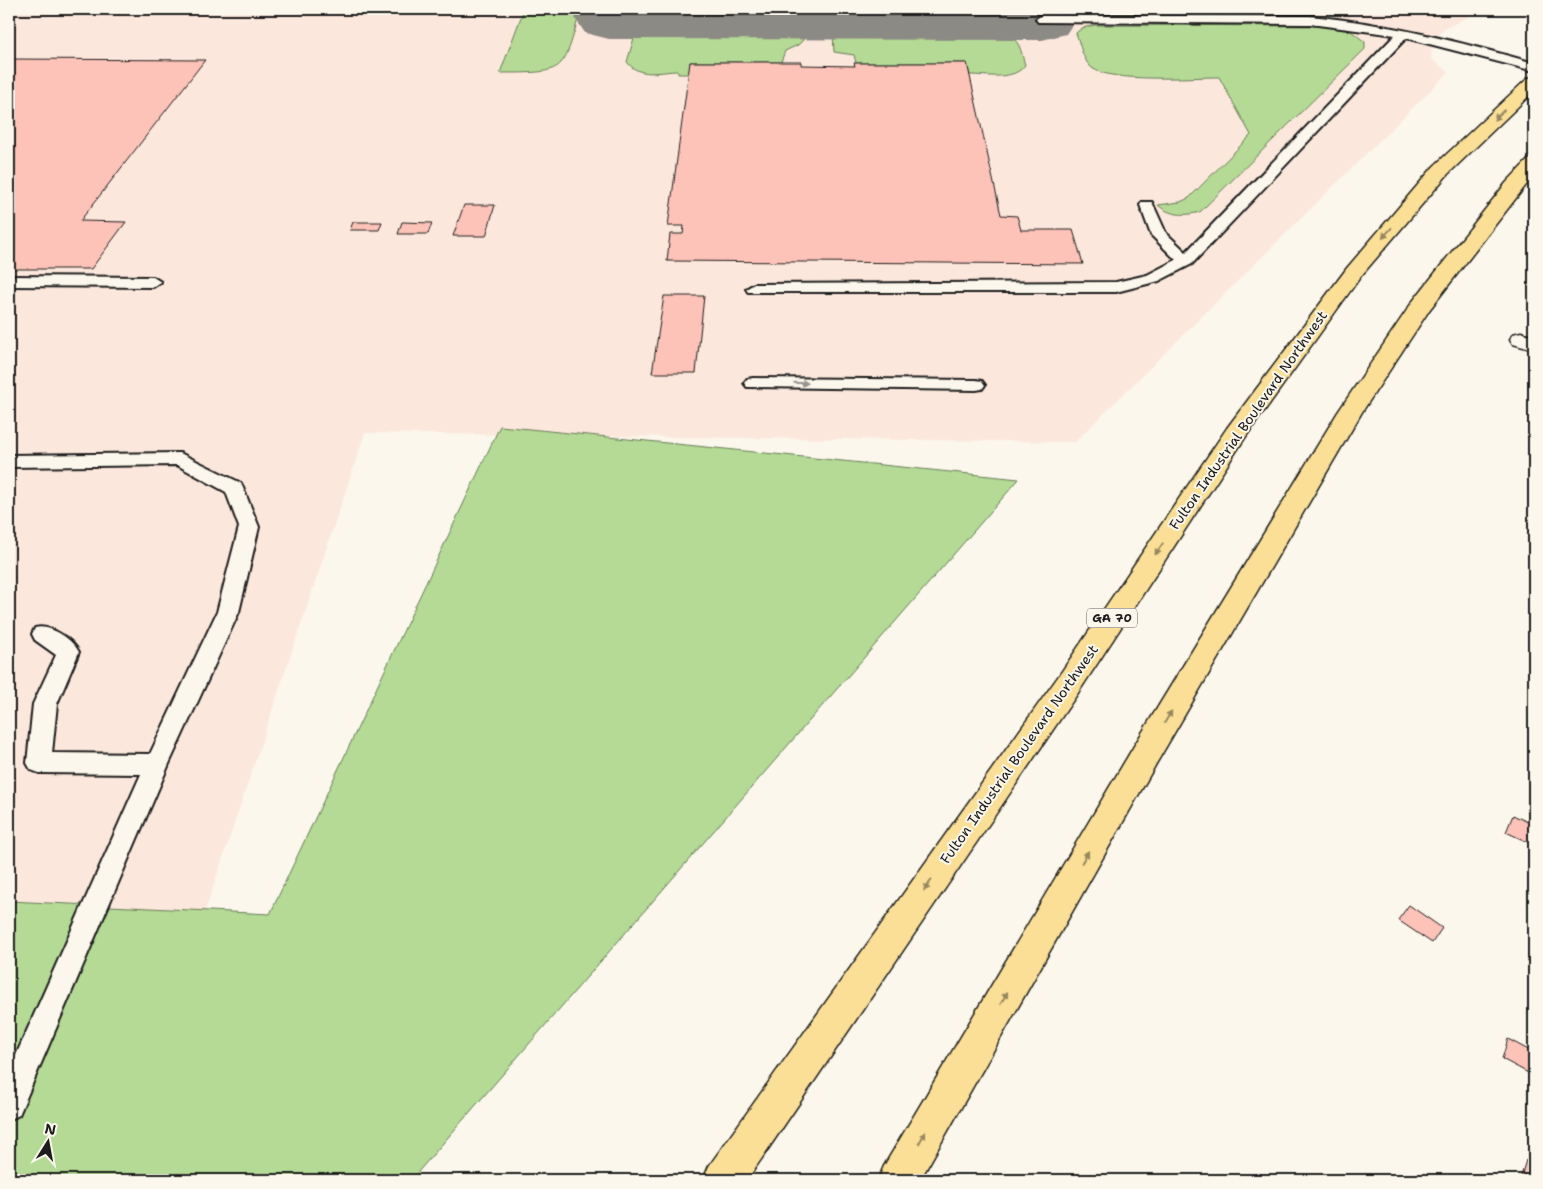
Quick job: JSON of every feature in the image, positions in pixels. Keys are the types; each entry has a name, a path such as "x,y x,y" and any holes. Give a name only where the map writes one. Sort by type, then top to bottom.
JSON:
{"main road":[{"name":"Fulton Industrial Boulevard Northwest","path":"722,1180 1064,690 1236,433 1354,272 1441,170 1534,82"},
{"path":"898,1180 1145,755 1350,412 1421,306 1513,187 1534,164"}],"lane":[{"path":"1042,19 1310,20 1351,22 1404,33 1534,66"},
{"path":"754,289 1116,286 1152,278 1186,261 1404,33"},
{"path":"1147,205 1159,236 1186,261"},
{"path":"9,281 152,282"},
{"path":"753,382 976,385"},
{"path":"9,461 180,459 234,488 249,527 228,612 157,764 9,1105"},
{"path":"43,634 68,652 45,704 39,763 157,764"}],"shaded area":[{"path":"9,9 1484,9 1444,29 1432,43 1431,59 1449,72 1075,442 365,433 205,911 9,901"}],"green space":[{"path":"524,9 581,9 570,46 559,65 539,72 500,73"},
{"path":"1073,9 1138,9 1153,13 1085,13"},
{"path":"1095,25 1322,26 1351,31 1365,42 1365,49 1200,212 1178,214 1163,209 1158,205 1180,202 1189,198 1251,135 1219,77 1116,76 1102,73 1092,68 1084,57 1076,33 1082,28"},
{"path":"663,30 803,30 803,40 798,45 785,51 781,62 690,62 689,74 678,74 678,71 651,73 638,71 632,67 627,62 634,38 641,33"},
{"path":"838,31 997,32 1005,34 1017,43 1025,65 1014,73 992,76 970,75 967,63 856,63 854,55 834,52 833,33"},
{"path":"500,426 1019,479 411,1180 9,1180 9,901 270,914"}],"building":[{"path":"9,59 205,60 80,221 126,222 91,269 9,269"},
{"path":"690,62 801,62 801,65 855,66 854,63 967,63 1001,215 1017,216 1021,230 1073,230 1083,264 667,261 670,234 683,234 684,226 668,226"},
{"path":"464,205 495,205 486,236 453,236"},
{"path":"353,222 382,222 379,230 350,230"},
{"path":"402,222 432,223 428,234 398,234"},
{"path":"664,296 704,296 696,373 652,373"},
{"path":"1513,815 1534,825 1532,844 1506,832"},
{"path":"1409,905 1442,928 1432,943 1398,920"},
{"path":"1508,1039 1534,1053 1534,1076 1502,1059"},
{"path":"1526,1160 1534,1164 1534,1180 1520,1180"}],"taxiway":[{"path":"609,18 1042,19"}]}
